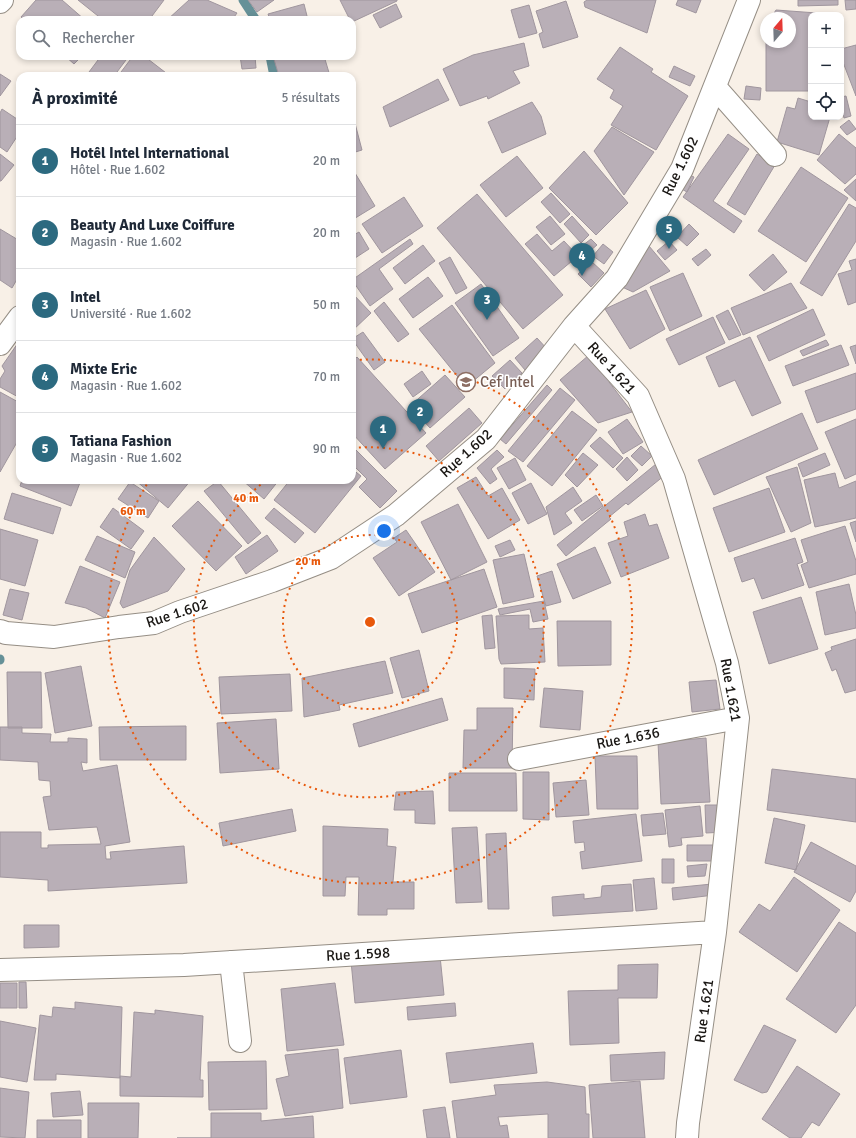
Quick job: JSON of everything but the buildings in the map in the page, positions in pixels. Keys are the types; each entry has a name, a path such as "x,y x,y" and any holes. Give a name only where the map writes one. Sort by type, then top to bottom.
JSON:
{"street":[{"name":"Rue 1.602","path":"0,631 54,638 119,627 154,623 180,612 272,581 331,558 396,515 486,439 574,326 617,278 682,169 749,0"},
{"path":"715,87 775,154"},
{"path":"0,344 16,322"},
{"name":"Rue 1.621","path":"574,326 638,396 674,479 727,663 738,718 715,932 687,1138"},
{"name":"Rue 1.636","path":"519,759 738,718"},
{"name":"Rue 1.598","path":"0,970 184,965 715,932"},
{"path":"232,962 240,1041"}],"waterway":[{"path":"243,0 253,16"},
{"path":"271,60 273,72"}],"place":[{"name":"Tatiana Fashion","path":"669,249"},
{"name":"Mixte Eric","path":"582,276"},
{"name":"Intel","path":"487,320"},
{"name":"Cef Intel","path":"466,382"},
{"name":"Beauty And Luxe Coiffure","path":"420,432"},
{"name":"Hotêl Intel International","path":"383,449"}]}
